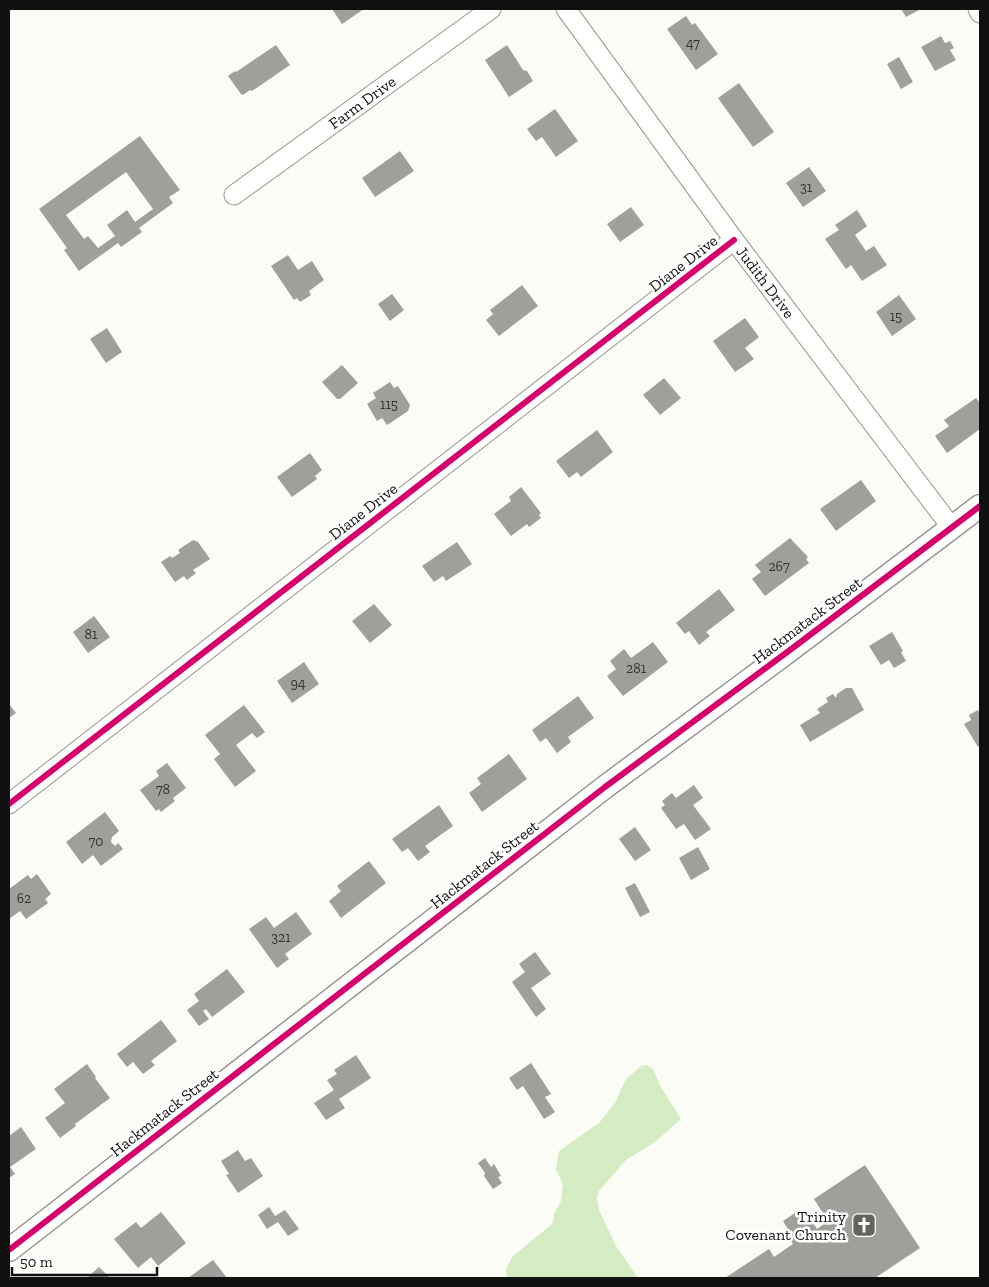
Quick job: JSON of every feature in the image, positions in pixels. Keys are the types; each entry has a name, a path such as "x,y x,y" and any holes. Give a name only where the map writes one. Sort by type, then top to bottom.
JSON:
{"street":[{"name":"Farm Drive","path":"234,195 491,9"},
{"name":"Judith Drive","path":"566,9 734,240 952,528"},
{"path":"978,9 980,13"},
{"name":"Diane Drive","path":"9,804 734,240"},
{"name":"Hackmatack Street","path":"9,1250 605,787 980,506"}],"green space":[{"path":"647,1065 653,1069 661,1087 681,1119 655,1142 626,1160 599,1191 597,1197 599,1210 616,1246 638,1278 507,1278 506,1269 512,1257 552,1224 555,1212 561,1201 563,1184 556,1170 559,1151 599,1123 615,1103 626,1079 641,1066"}],"building":[{"path":"332,9 364,9 342,24"},
{"path":"901,9 921,9 906,17"},
{"path":"686,16 692,25 695,23 718,54 696,70 667,29"},
{"path":"941,36 945,43 950,41 954,48 950,50 956,60 935,71 921,47"},
{"path":"276,45 290,65 252,91 241,94 228,76"},
{"path":"507,45 523,70 527,71 533,81 509,97 485,60"},
{"path":"899,57 913,82 901,89 887,64"},
{"path":"739,83 774,132 753,147 718,98"},
{"path":"555,109 578,141 556,157 542,137 536,141 527,129"},
{"path":"140,136 180,190 169,197 173,203 139,228 142,232 121,247 118,243 79,271 64,250 67,248 39,209","holes":["126,172 153,209 135,222 127,210 107,225 115,236 98,248 88,236 84,239 66,215"]},
{"path":"400,151 414,171 375,197 362,178"},
{"path":"809,167 826,191 803,207 786,183"},
{"path":"631,207 644,225 620,242 607,224"},
{"path":"857,210 867,226 855,235 866,251 874,246 887,265 862,281 851,265 846,269 825,239 839,230 835,225"},
{"path":"288,255 298,270 312,261 324,280 309,291 311,295 300,302 297,298 294,300 271,266"},
{"path":"522,285 538,306 499,336 486,320 493,314 490,310"},
{"path":"392,294 404,310 390,321 378,304"},
{"path":"899,295 916,319 892,336 876,312"},
{"path":"745,318 759,337 745,348 754,359 735,372 713,341"},
{"path":"107,328 122,352 106,363 90,339"},
{"path":"342,365 358,383 340,399 337,399 322,382"},
{"path":"664,378 681,398 660,415 643,395"},
{"path":"390,382 394,388 398,386 410,405 408,411 387,425 382,418 377,421 367,404 376,398 373,393"},
{"path":"976,398 980,403 980,429 947,453 935,436 949,426 944,420"},
{"path":"597,430 613,452 581,477 577,472 569,478 556,461"},
{"path":"310,453 322,470 315,476 317,479 292,497 277,477"},
{"path":"861,480 876,501 836,531 820,509"},
{"path":"521,487 541,513 539,515 541,518 529,527 527,524 511,536 494,514 511,501 509,497"},
{"path":"790,538 808,557 806,559 809,563 765,596 752,579 761,572 755,565"},
{"path":"193,540 198,542 210,559 193,570 196,573 187,580 184,576 175,582 161,562 170,556 172,558 180,553 178,550"},
{"path":"457,542 472,564 446,581 443,576 434,582 422,566"},
{"path":"719,589 735,610 706,632 710,636 699,645 689,631 685,634 676,623"},
{"path":"374,604 392,625 370,643 352,621"},
{"path":"94,616 110,637 88,653 73,632"},
{"path":"892,632 903,651 901,652 906,661 894,668 889,660 881,665 869,646"},
{"path":"653,642 668,662 623,696 607,676 616,669 610,661 624,649 631,658"},
{"path":"304,662 319,684 292,703 277,681"},
{"path":"846,688 852,688 864,710 810,742 800,725 820,713 817,709 828,702 826,698 833,694 836,698 837,694"},
{"path":"578,696 594,718 568,737 571,742 557,753 546,738 540,742 532,730"},
{"path":"9,704 16,713 9,718"},
{"path":"244,705 265,732 257,738 252,733 236,745 256,771 235,787 214,759 220,754 205,735"},
{"path":"978,710 980,714 980,745 978,747 964,724 971,720 969,715"},
{"path":"509,754 527,779 482,812 469,793 481,784 477,778"},
{"path":"167,763 186,788 173,798 175,801 161,812 159,809 156,811 140,790 159,776 156,771"},
{"path":"694,785 703,798 693,805 711,829 695,840 684,824 676,829 661,808 665,805 662,801 672,793 676,798"},
{"path":"439,805 453,826 425,846 430,852 418,861 408,848 402,852 392,839"},
{"path":"105,812 119,831 112,837 111,842 115,846 118,843 123,849 101,866 93,855 82,864 66,842"},
{"path":"635,827 651,850 635,861 619,839"},
{"path":"698,847 710,869 691,880 679,858"},
{"path":"369,861 386,883 341,918 329,901 341,891 337,886"},
{"path":"37,874 51,894 45,899 48,903 26,919 20,911 9,919 9,889 28,875 31,879"},
{"path":"635,883 650,912 640,917 625,888"},
{"path":"296,912 312,934 285,954 289,959 277,968 249,929 266,917 274,928"},
{"path":"535,952 551,974 531,988 546,1009 536,1017 512,982 525,972 519,964"},
{"path":"227,969 245,992 212,1017 206,1009 203,1011 209,1019 199,1026 187,1010 199,1001 194,994"},
{"path":"161,1020 177,1041 151,1061 155,1065 143,1074 133,1062 127,1067 117,1054"},
{"path":"356,1055 371,1078 339,1099 345,1108 326,1120 314,1103 334,1090 327,1080 337,1074 334,1070"},
{"path":"531,1063 551,1094 545,1097 555,1112 544,1119 523,1086 517,1090 509,1078"},
{"path":"87,1064 110,1098 75,1124 76,1126 60,1138 45,1118 65,1103 54,1089"},
{"path":"21,1127 36,1149 10,1167 15,1174 9,1178 9,1136"},
{"path":"238,1150 245,1161 251,1158 263,1176 238,1193 226,1175 229,1174 221,1161"},
{"path":"485,1158 491,1167 494,1164 501,1176 498,1177 502,1183 493,1189 478,1163"},
{"name":"Trinity Covenant Church","path":"865,1165 920,1248 875,1278 725,1278 769,1249 774,1257 793,1244 786,1234 789,1231 783,1221 798,1211 806,1221 810,1218 817,1229 828,1221 814,1199"},
{"path":"269,1207 275,1216 285,1210 299,1229 288,1236 278,1222 267,1229 258,1215"},
{"path":"161,1212 186,1243 158,1266 151,1257 138,1268 114,1239 136,1222 141,1228"},
{"path":"213,1260 227,1278 188,1278"},
{"path":"99,1267 110,1278 87,1278"}],"cycle path":[{"path":"9,804 734,240"},
{"path":"9,1250 605,787 980,506"}],"place":[{"name":"Trinity Covenant Church","path":"864,1225"}]}
